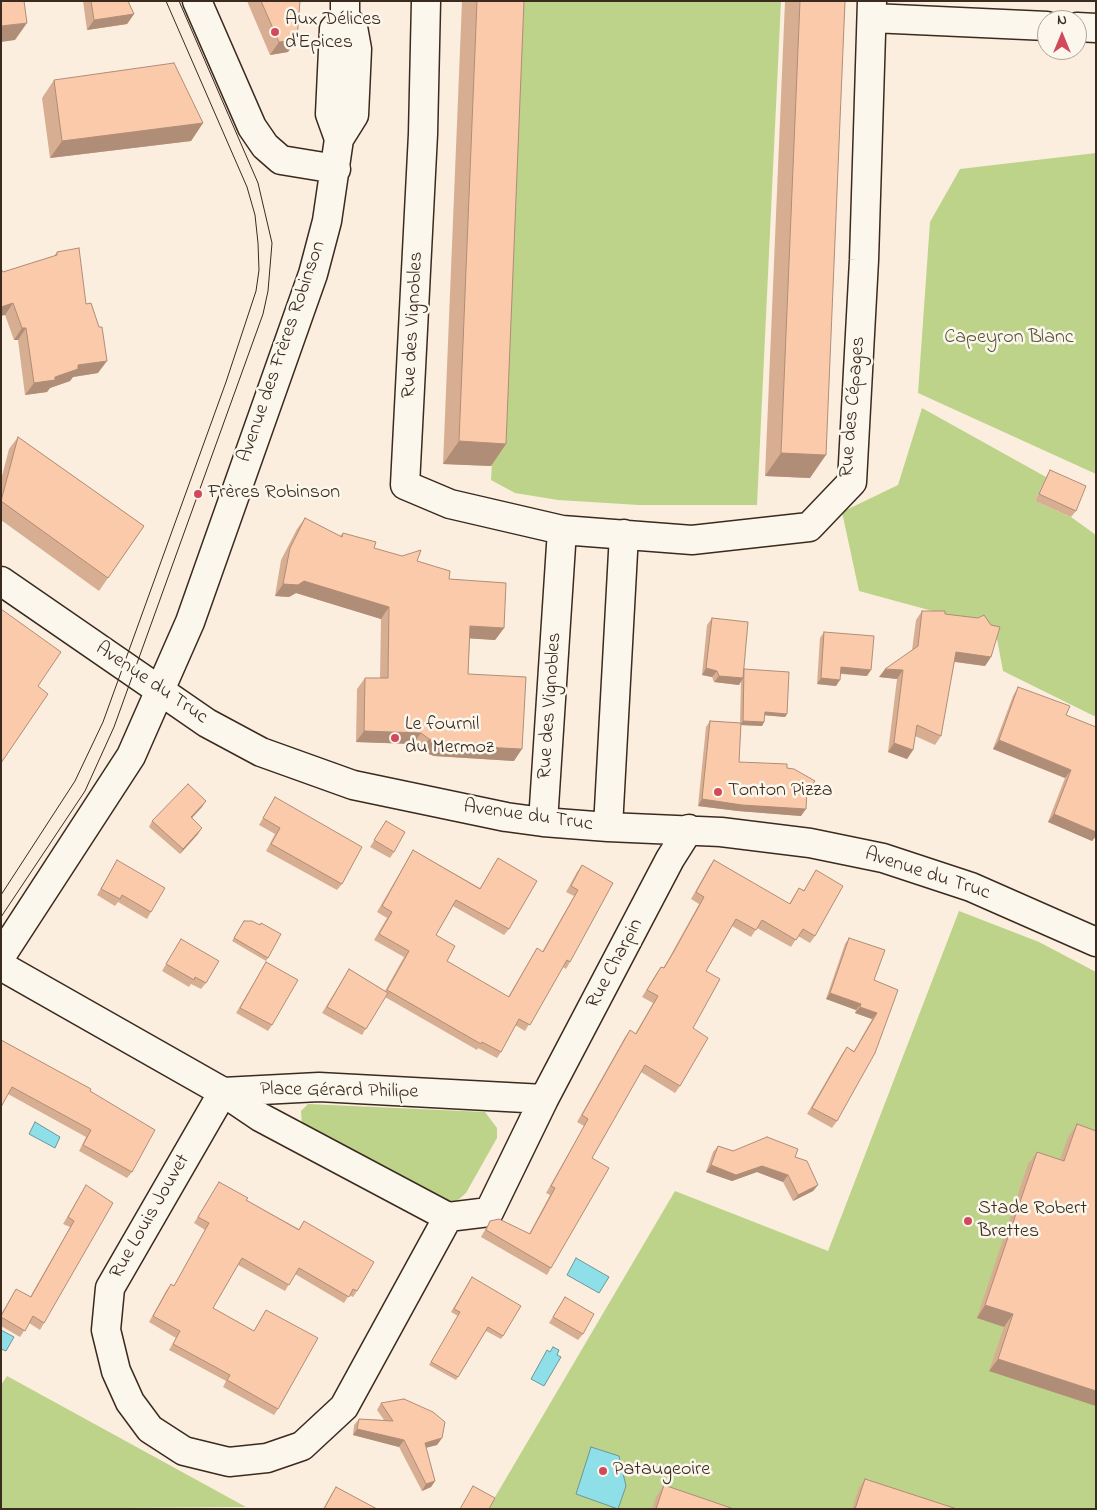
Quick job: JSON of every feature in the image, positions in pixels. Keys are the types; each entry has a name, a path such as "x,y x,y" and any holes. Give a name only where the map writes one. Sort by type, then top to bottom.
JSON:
{"street":[{"path":"197,1 252,127 265,146 281,160 336,169"},
{"name":"Rue des Vignobles","path":"426,1 423,134 405,485 450,504 562,530 624,534"},
{"name":"Avenue des Frères Robinson","path":"1,956 131,756 190,622 312,274 327,221 339,139 330,114 334,29 345,9"},
{"path":"872,10 1037,25"},
{"name":"Rue des Cépages","path":"624,534 692,540 809,527 852,482 862,288 872,10"},
{"name":"Rue des Vignobles","path":"543,822 562,530"},
{"path":"608,828 624,534"},
{"name":"Avenue du Truc","path":"1,581 207,723 261,752 354,786 506,817 608,828 689,829 810,844 883,858 971,887 1096,942"},
{"name":"Rue Charpin","path":"544,1099 670,859 689,829"},
{"path":"1,966 223,1092"},
{"name":"Place Gérard Philipe","path":"223,1092 319,1087 544,1099"},
{"name":"Place Gérard Philipe","path":"223,1092 260,1117 448,1217"},
{"name":"Rue Louis Jouvet","path":"223,1092 110,1288 106,1330 116,1371 130,1402 150,1429 184,1452 229,1462 267,1458 302,1446 344,1407 448,1217"},
{"path":"448,1217 488,1212 544,1099"}],"green space":[{"path":"518,1 781,1 757,505 639,505 558,500 515,493 491,480"},
{"name":"Capeyron Blanc","path":"1096,153 1096,474 918,393 930,222 960,169"},
{"path":"922,408 1046,477 1035,501 1071,517 1096,535 1096,717 1003,671 995,628 859,591 842,512 898,485"},
{"name":"Stade Robert Brettes","path":"959,911 1039,942 1096,972 1096,1509 488,1509 675,1191 828,1251"},
{"path":"308,1104 485,1112 497,1128 497,1138 466,1193 458,1200 446,1203 302,1126 301,1111"},
{"path":"7,1376 246,1507 1,1509 1,1385"}],"water":[{"path":"35,1122 60,1137 55,1148 29,1134"},
{"path":"576,1258 609,1277 599,1293 567,1275"},
{"path":"1,1330 14,1337 6,1351 1,1349"},
{"path":"553,1347 559,1350 557,1355 561,1357 544,1386 531,1379 547,1350 550,1352"},
{"name":"Pataugeoire","path":"591,1447 619,1456 626,1486 618,1509 576,1494"}],"building":[{"path":"1,1 24,1 27,23 1,26"},
{"path":"91,1 128,1 134,14 94,20"},
{"path":"261,1 300,1 297,40 279,42"},
{"path":"477,1 524,1 506,444 459,441"},
{"path":"800,1 845,1 826,455 781,453"},
{"path":"174,63 203,123 62,141 54,80"},
{"path":"79,248 86,304 91,303 99,327 102,327 107,361 78,365 78,369 55,377 55,380 34,383 26,328 22,328 13,303 1,307 1,269 3,272 57,255 57,252"},
{"path":"18,437 144,526 108,578 1,501"},
{"path":"1050,470 1086,486 1076,511 1039,494"},
{"path":"305,518 342,537 343,533 376,542 374,548 402,556 421,550 417,561 450,571 449,579 506,583 504,628 470,626 468,674 526,677 522,749 442,745 421,733 364,731 365,678 388,678 389,607 304,581 298,585 283,584 290,548"},
{"path":"1,609 61,652 38,686 48,694 1,763"},
{"path":"922,611 945,611 945,614 978,618 984,615 991,625 1000,627 991,657 956,652 941,736 917,725 913,750 894,743 903,670 885,669 918,646"},
{"path":"712,618 748,622 743,678 719,676 717,671 706,668"},
{"path":"824,632 874,636 871,670 841,667 840,680 821,678"},
{"path":"744,669 789,672 787,714 765,712 764,722 743,721"},
{"path":"1018,687 1070,706 1066,715 1096,727 1096,832 1054,814 1071,770 999,740"},
{"path":"710,721 741,723 739,762 787,764 787,768 794,769 815,781 807,790 806,809 742,805 702,799"},
{"path":"188,784 206,801 191,817 202,828 183,849 152,821"},
{"path":"275,797 362,847 342,884 271,844 280,828 263,818"},
{"path":"386,821 405,832 394,852 374,840"},
{"path":"413,850 480,889 498,858 537,881 509,929 456,900 436,935 455,946 447,961 509,997 537,948 543,952 578,890 571,886 582,865 613,883 570,962 567,960 530,1025 519,1019 501,1052 482,1042 481,1044 387,990 409,951 379,934 392,912 382,906"},
{"path":"117,860 165,888 151,912 122,895 120,899 101,889"},
{"path":"714,860 790,904 799,888 804,891 816,870 843,886 815,936 803,929 796,940 762,920 756,930 736,919 706,971 720,979 693,1028 708,1038 680,1086 645,1065 592,1158 609,1168 551,1268 486,1230 490,1221 499,1219 530,1234 555,1188 551,1186 588,1119 582,1115 630,1030 636,1034 658,996 647,990 661,967 664,968 704,897 696,892"},
{"path":"244,921 252,921 260,925 261,923 281,934 268,958 234,938"},
{"path":"849,938 885,950 874,980 898,990 875,1053 837,1121 812,1108 847,1047 854,1052 877,1013 860,1007 861,1004 830,993"},
{"path":"181,939 219,961 206,983 195,977 194,980 166,964"},
{"path":"266,962 298,980 272,1025 240,1008"},
{"path":"349,969 388,993 366,1029 327,1007"},
{"path":"1,1040 91,1089 90,1091 155,1130 132,1172 83,1145 91,1130 12,1087 1,1107"},
{"path":"1077,1124 1096,1131 1096,1391 998,1359 1013,1314 985,1305 1037,1152 1064,1161"},
{"path":"767,1137 798,1149 795,1157 807,1161 818,1185 798,1195 788,1175 762,1166 736,1175 711,1165 718,1146 733,1151"},
{"path":"219,1182 248,1198 246,1200 299,1230 304,1221 374,1262 357,1291 353,1289 349,1297 299,1268 289,1285 242,1258 213,1308 254,1331 266,1310 318,1338 278,1409 227,1380 230,1375 173,1344 180,1331 153,1316 171,1284 174,1286 209,1223 198,1217"},
{"path":"86,1185 113,1203 44,1323 33,1316 25,1331 1,1316 16,1289 31,1297 74,1221 68,1217"},
{"path":"472,1277 521,1306 503,1336 488,1327 458,1377 431,1362 460,1312 454,1309"},
{"path":"565,1297 594,1314 583,1334 553,1317"},
{"path":"404,1399 433,1412 445,1422 442,1438 425,1443 435,1481 426,1484 404,1440 357,1429 359,1419 393,1421 381,1403"},
{"path":"865,1479 957,1509 855,1509"},
{"path":"664,1485 734,1509 656,1509"},
{"path":"473,1486 495,1498 489,1509 460,1509"},
{"path":"336,1487 377,1509 324,1509"}],"tram line":[{"path":"1,895 75,781 103,722 226,382 256,291 259,270 258,243 255,215 247,187 166,1"},
{"path":"1,917 85,791 114,727 263,314 268,291 272,243 258,183 179,1"}],"place":[{"name":"Aux Délices d'Epices","path":"275,32"},
{"name":"Frères Robinson","path":"198,494"},
{"name":"Le fournil du Mermoz","path":"395,738"},
{"name":"Tonton Pizza","path":"718,792"},
{"name":"Stade Robert Brettes","path":"968,1221"},
{"name":"Pataugeoire","path":"603,1471"}]}
